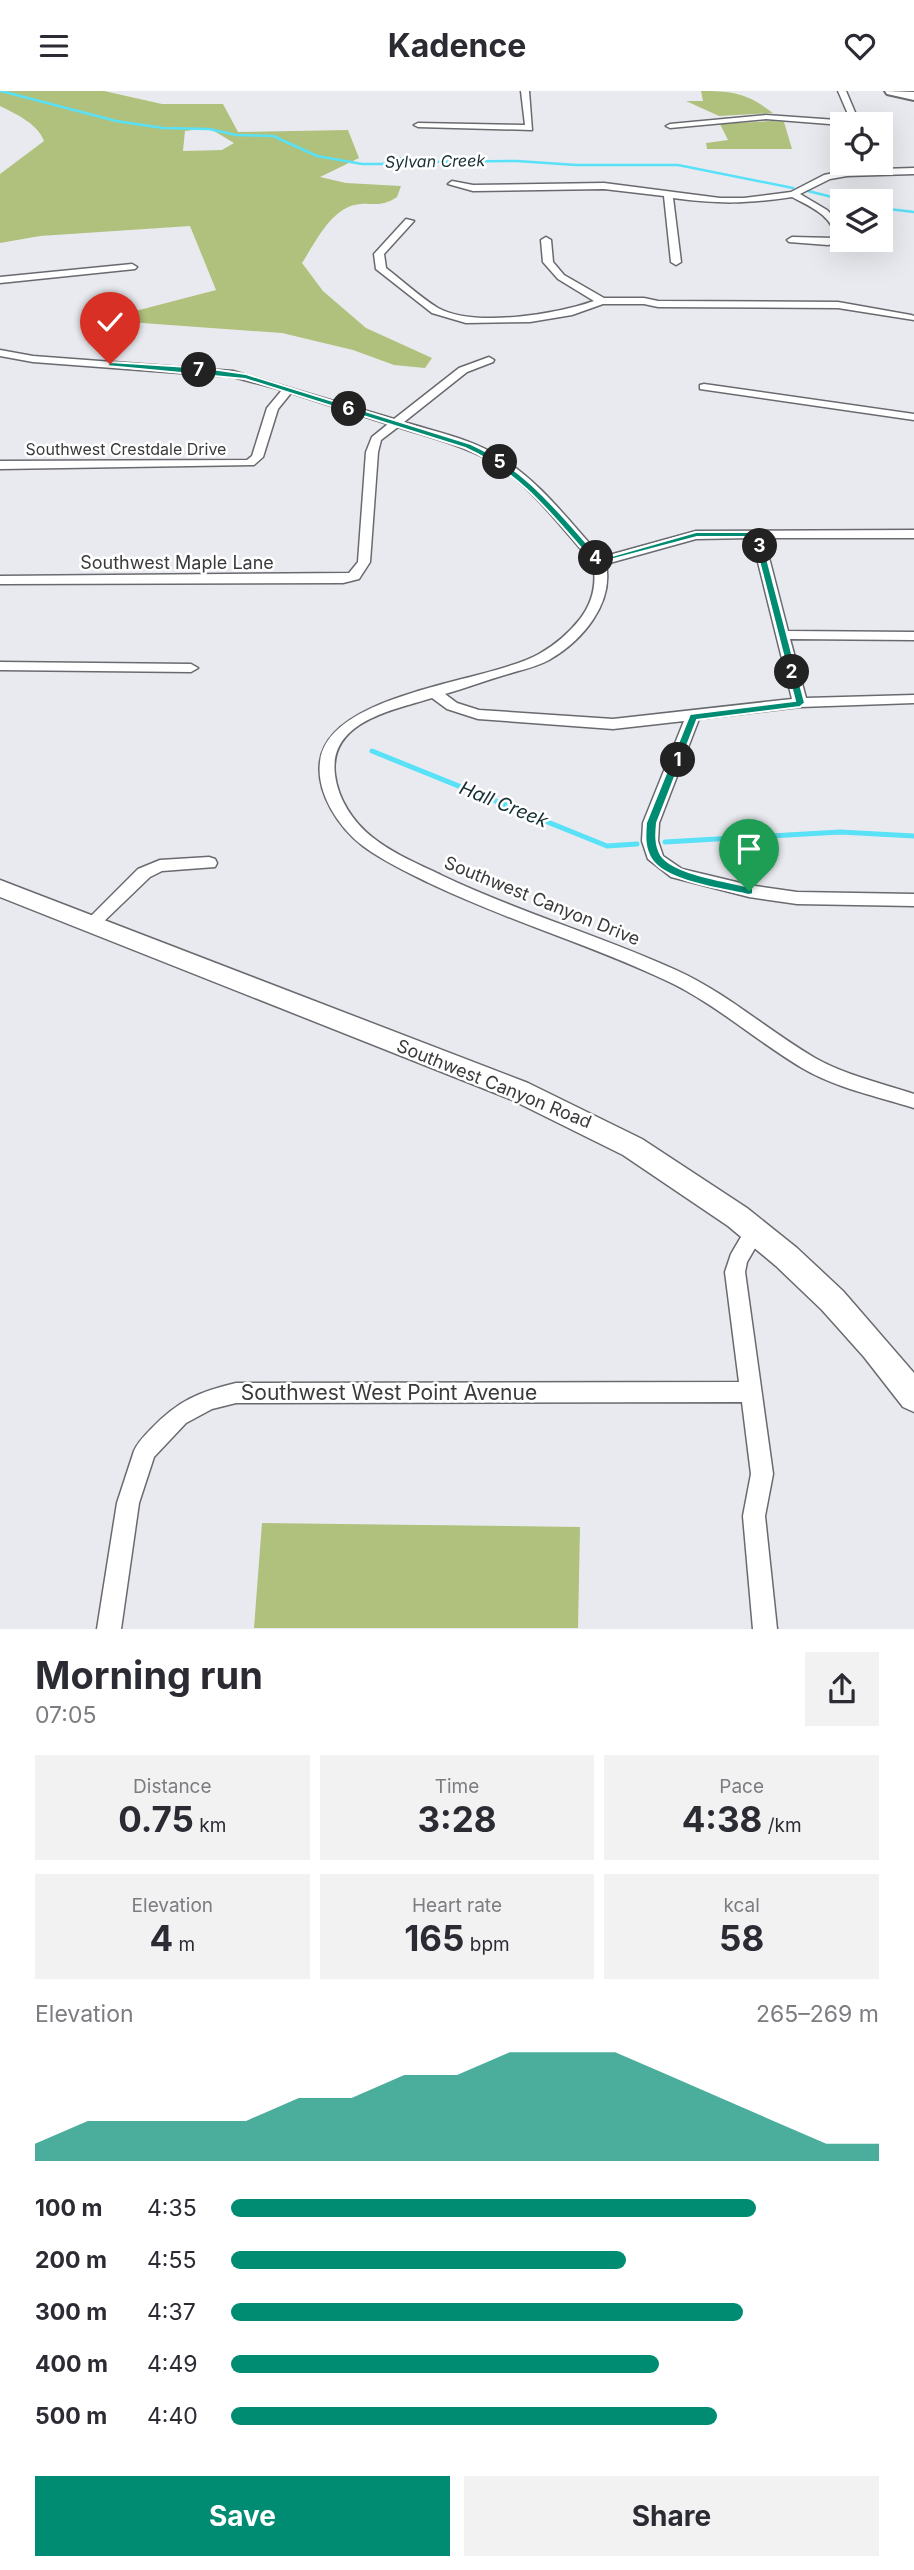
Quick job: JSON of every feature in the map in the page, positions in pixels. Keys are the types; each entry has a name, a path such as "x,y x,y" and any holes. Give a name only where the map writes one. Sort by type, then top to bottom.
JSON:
{"main road":[{"path":"892,91 914,96"},
{"name":"Southwest Canyon Road","path":"2,892 92,923 572,1114 624,1141 673,1171 755,1231 814,1284 914,1397"}],"street":[{"path":"418,125 528,128 525,91"},
{"path":"842,91 851,112"},
{"path":"670,126 766,117 830,122"},
{"path":"893,169 914,171"},
{"path":"452,184 473,188 604,186 720,201 793,194 836,175"},
{"path":"792,240 828,242 840,240 841,233 834,221 817,207 793,194"},
{"path":"668,195 676,262"},
{"path":"408,221 382,249 379,264 386,275 442,314 478,321 521,320 572,312 602,301 644,301 657,304 838,305 912,319"},
{"path":"546,240 548,262 561,277 602,301"},
{"path":"0,280 132,267"},
{"path":"0,353 33,359 233,374 468,446 503,464 523,479 599,562 696,535 914,534"},
{"path":"394,424 463,370 489,360"},
{"path":"704,387 914,417"},
{"name":"Southwest Crestdale Drive","path":"1,468 250,463 257,457 273,408 289,389"},
{"name":"Southwest Maple Lane","path":"0,580 247,580 355,576 364,562 372,452 376,439 394,424"},
{"path":"757,534 800,703"},
{"name":"Southwest Canyon Drive","path":"599,562 600,594 595,606 580,628 553,651 542,658 364,715 337,737 328,752 326,763 328,783 336,803 363,838 382,852 463,894 602,946 673,976 707,995 810,1063 849,1082 914,1101"},
{"path":"783,635 914,636"},
{"path":"0,666 191,668"},
{"path":"435,693 442,700 467,712 613,724 800,703 914,699"},
{"path":"693,717 651,823 650,841 656,859 677,873 749,891 797,898 914,900"},
{"path":"92,923 144,873 160,866 209,863"},
{"path":"755,1231 738,1259 735,1272 762,1474 754,1516 765,1629"},
{"name":"Southwest West Point Avenue","path":"109,1629 128,1503 145,1451 178,1416 208,1400 236,1393 751,1392"}],"green space":[{"path":"0,91 104,91 162,104 223,104 238,132 348,130 359,158 320,177 346,183 401,186 397,197 391,201 345,208 330,221 302,263 323,291 366,328 432,358 425,368 394,365 353,350 282,333 101,320 216,290 190,226 40,236 0,243 0,174 44,141 32,125 0,106","holes":["209,128 234,143 222,150 183,151 185,131"]},
{"path":"701,91 739,95 755,101 773,113 719,116 686,101 703,101"},
{"path":"784,122 792,149 707,149 706,143 728,140 720,124"},
{"path":"262,1523 580,1527 578,1628 254,1628"}],"waterway":[{"name":"Sylvan Creek","path":"1,91 116,121 163,128 209,129 236,135 273,136 317,156 362,164 382,164 400,158 422,162 517,161 576,165 678,165 793,188"},
{"name":"Sylvan Creek","path":"808,191 830,196"},
{"name":"Sylvan Creek","path":"893,210 914,212"},
{"name":"Hall Creek","path":"372,751 607,846 637,844"},
{"name":"Hall Creek","path":"665,842 840,832 914,836"}],"route":[{"path":"110,364 246,376 468,446 496,459 523,479 599,562 696,535 757,534 800,703 693,717 690,731 651,823 650,841 656,859 677,873 749,891"}]}
